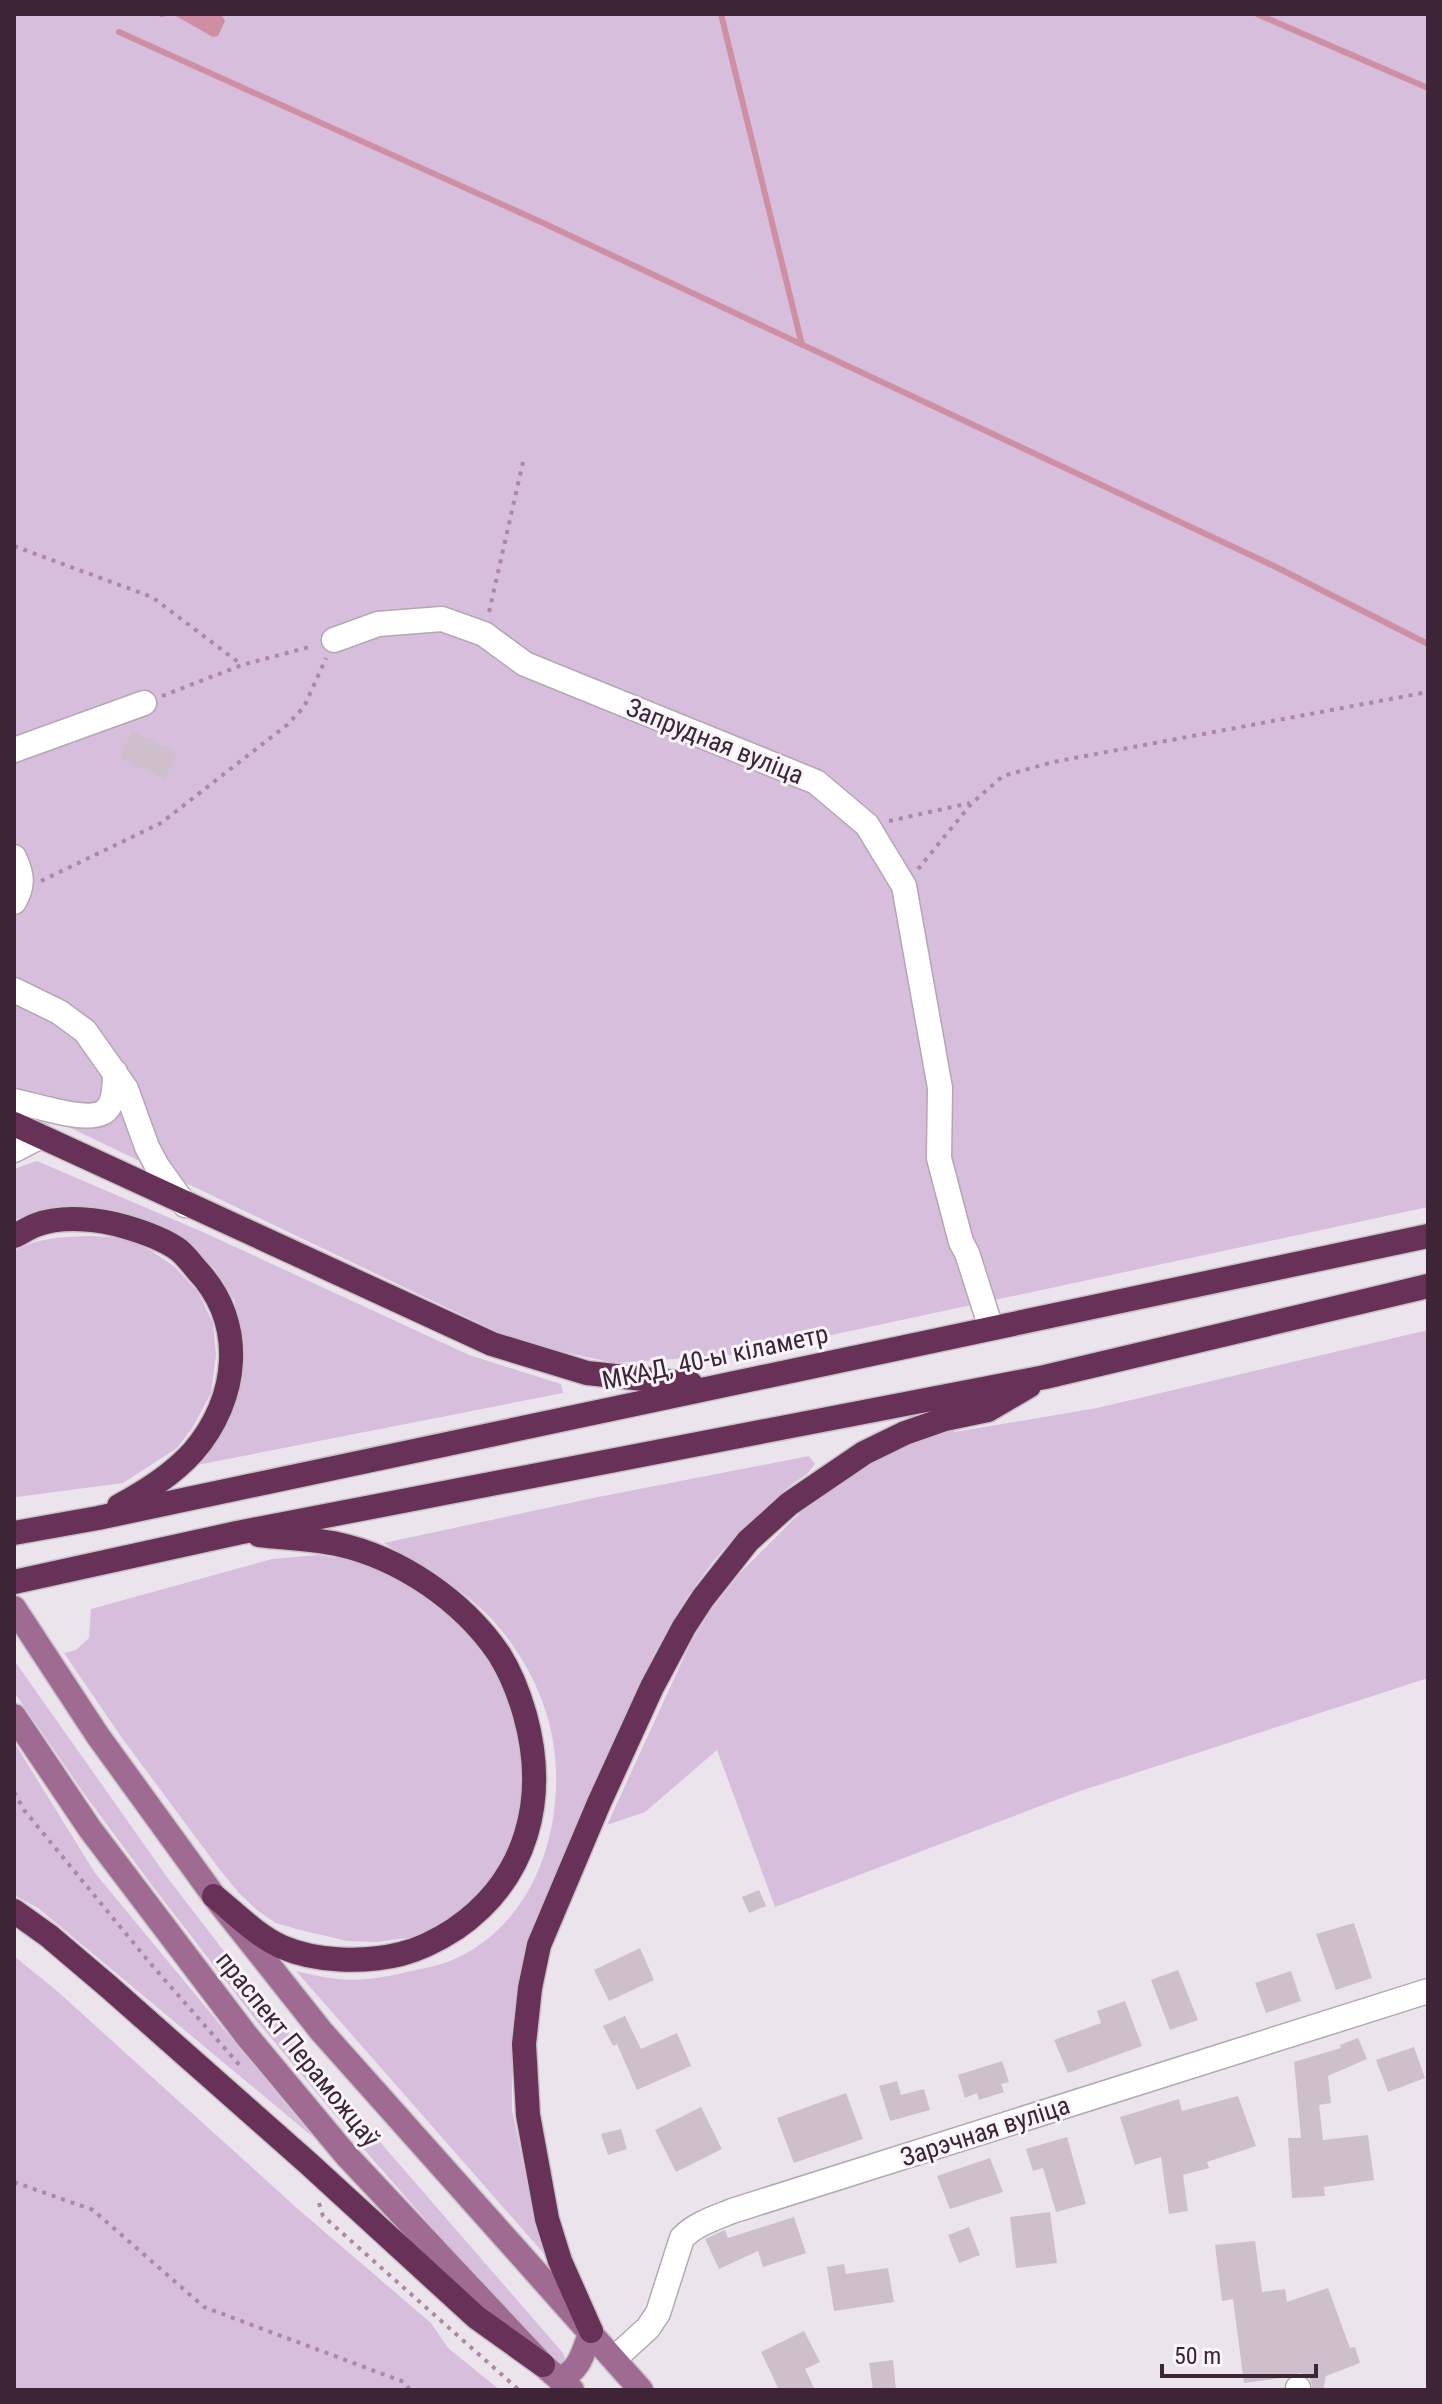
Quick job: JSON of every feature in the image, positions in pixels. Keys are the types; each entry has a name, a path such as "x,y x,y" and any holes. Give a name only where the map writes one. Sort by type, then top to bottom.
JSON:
{"highway":[{"path":"14,1124 492,1344 587,1373 713,1386"},
{"path":"14,1236 38,1224 69,1220 111,1222 147,1233 178,1249 203,1276 220,1300 231,1330 232,1362 225,1394 212,1424 194,1451 145,1492 98,1518"},
{"name":"МКАД, 40-ы кіламетр","path":"14,1533 98,1518 1428,1236"},
{"path":"14,1582 237,1533 1045,1377 1428,1286"},
{"path":"591,2331 560,2261 547,2219 528,2115 524,2044 530,1988 539,1945 652,1687 703,1598 748,1541 789,1504 864,1453 905,1433 945,1419 988,1410 1045,1377"},
{"path":"214,1896 252,1928 282,1947 317,1956 354,1960 383,1959 412,1951 440,1939 467,1921 488,1903 507,1879 521,1852 535,1786 534,1756 519,1693 500,1656 477,1626 447,1598 376,1557 338,1545 237,1533"},
{"path":"14,1911 109,1987 476,2317 558,2378"}],"main road":[{"path":"14,1608 98,1736 214,1896 321,2031 641,2390"},
{"name":"праспект Пераможцаў","path":"14,1716 90,1829 246,2035 346,2155 558,2378"},
{"path":"558,2378 574,2371 579,2364 591,2331"}],"street":[{"name":"Запрудная вуліца","path":"334,640 378,624 442,619 484,634 525,664 816,782 867,825 904,886 940,1088 939,1158 961,1242 991,1328"},
{"path":"14,750 144,703"},
{"path":"14,857 21,874 17,896"},
{"path":"14,990 59,1012 85,1031 126,1089 147,1147 185,1205"},
{"path":"14,1101 78,1115 101,1113 108,1108 115,1072"},
{"path":"14,1150 41,1136"},
{"name":"Зарэчная вуліца","path":"615,2358 648,2328 658,2313 682,2238 700,2225 732,2211 1428,1991"}],"path":[{"path":"484,634 523,462"},
{"path":"14,546 152,597 242,665"},
{"path":"144,703 242,665 334,640"},
{"path":"17,896 161,823 287,725 304,707 334,640"},
{"path":"904,886 972,803 1003,776 1053,762 1428,692"},
{"path":"867,825 972,803"},
{"path":"14,2182 93,2210 204,2307 404,2382 410,2390"}],"shaded area":[{"path":"14,14 1428,14 1428,1207 743,1354 615,1363 521,1343 14,1101"},
{"path":"158,14 221,14 225,21 218,36 213,37 174,15 160,17"},
{"path":"37,1161 205,1233 469,1355 561,1384 563,1393 192,1466 240,1375 243,1340 234,1300 214,1268 172,1233 116,1210 52,1208 14,1220 14,1169"},
{"path":"92,1236 124,1238 150,1250 175,1267 198,1292 213,1323 216,1355 211,1393 193,1427 177,1448 123,1483 17,1497 14,1494 14,1252 42,1241"},
{"path":"1428,1330 1428,1678 1077,1792 775,1907 717,1750 645,1812 607,1825 690,1644 711,1610 739,1574 802,1511 870,1459 945,1427 955,1432 1097,1408"},
{"path":"809,1456 815,1464 807,1474 743,1529 715,1559 685,1600 654,1654 620,1730 512,2044 512,2110 528,2187 553,2264 296,1971 348,1980 367,1979 438,1965 469,1952 490,1937 523,1899 545,1853 551,1828 556,1781 553,1739 541,1699 523,1661 498,1626 469,1598 384,1543"},
{"path":"318,1555 350,1560 384,1571 450,1608 505,1670 533,1774 499,1878 446,1923 413,1937 377,1942 347,1941 276,1923 258,1911 220,1870 122,1738 64,1653 76,1650 89,1638 91,1609 272,1559"},
{"path":"14,1660 167,1877 263,2002 563,2353 565,2358 562,2363 549,2361 355,2139 252,2015 85,1795 14,1692"},
{"path":"14,1742 95,1873 313,2137 38,1908 14,1895"},
{"path":"14,1956 431,2323 448,2348 500,2390 14,2390"}],"building":[{"path":"132,731 177,752 165,779 120,758"},
{"path":"759,1890 766,1906 749,1913 742,1897"},
{"path":"1354,1923 1372,1978 1336,1990 1316,1934"},
{"path":"640,1948 654,1980 609,2001 594,1970"},
{"path":"1178,1970 1198,2020 1170,2030 1151,1980"},
{"path":"1291,1971 1301,2001 1266,2013 1255,1983"},
{"path":"1125,2001 1142,2046 1068,2073 1054,2040 1101,2023 1097,2011"},
{"path":"625,2016 641,2049 677,2033 691,2066 637,2090 617,2044 613,2046 603,2026"},
{"path":"1358,2038 1367,2059 1328,2076 1331,2103 1319,2105 1323,2140 1368,2135 1374,2180 1324,2187 1325,2196 1292,2198 1288,2138 1301,2138 1294,2062 1341,2048 1340,2045"},
{"path":"1414,2047 1425,2078 1388,2092 1376,2060"},
{"path":"1002,2061 1009,2082 1001,2084 1004,2092 979,2100 977,2093 965,2098 958,2075"},
{"path":"897,2081 901,2095 924,2089 930,2110 890,2121 879,2086"},
{"path":"846,2093 863,2139 794,2163 777,2118"},
{"path":"1238,2096 1256,2146 1207,2162 1209,2168 1183,2175 1188,2211 1169,2214 1161,2157 1135,2165 1120,2117 1179,2099 1182,2111"},
{"path":"701,2107 722,2149 676,2172 655,2130"},
{"path":"621,2129 627,2149 608,2155 601,2134"},
{"path":"1067,2137 1086,2204 1056,2212 1043,2168 1033,2171 1026,2149"},
{"path":"990,2158 1003,2192 950,2209 937,2176"},
{"path":"1050,2212 1057,2263 1016,2268 1010,2217"},
{"path":"794,2217 806,2253 763,2267 758,2251 719,2269 705,2239 725,2230 728,2238"},
{"path":"969,2227 980,2255 959,2263 948,2235"},
{"path":"1255,2241 1262,2292 1285,2289 1287,2302 1328,2288 1350,2348 1355,2347 1360,2363 1326,2376 1323,2390 1313,2390 1309,2375 1299,2373 1244,2383 1233,2299 1222,2301 1215,2245"},
{"path":"844,2264 846,2274 888,2268 894,2302 834,2311 827,2267"},
{"path":"804,2331 820,2362 805,2369 815,2390 779,2390 761,2352"},
{"path":"893,2360 896,2390 873,2390 869,2363"}],"waterway":[{"path":"721,14 802,345"},
{"path":"1257,14 1428,88"},
{"path":"119,32 541,222 1274,566 1428,644"}]}
